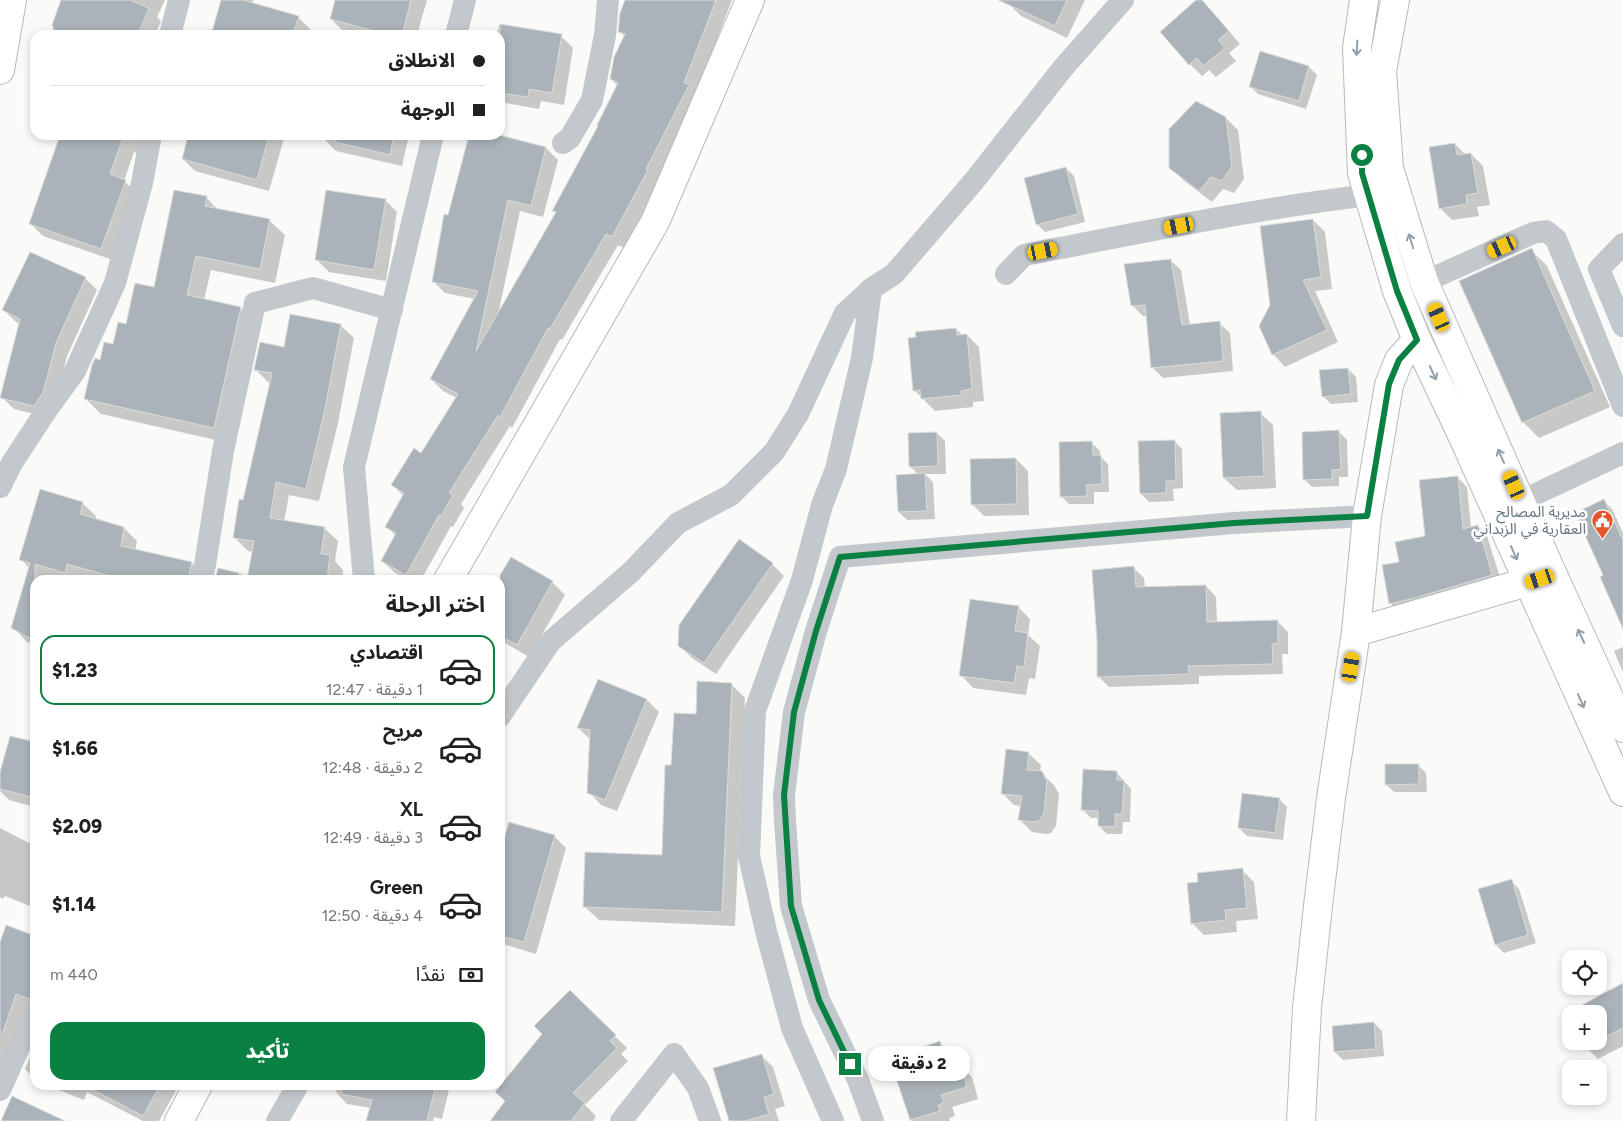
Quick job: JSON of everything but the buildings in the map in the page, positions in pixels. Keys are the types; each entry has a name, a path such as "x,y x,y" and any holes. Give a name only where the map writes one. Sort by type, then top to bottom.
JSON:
{"main road":[{"path":"0,70 12,0"},
{"path":"451,575 655,222 750,0"},
{"path":"1364,0 1356,48 1362,173 1397,291 1417,340 1463,437 1623,728"},
{"path":"1396,0 1382,71 1389,168 1424,282 1520,501 1540,579 1623,792"},
{"path":"1301,1121 1307,1008 1318,906 1331,798 1356,632 1367,516 1389,384 1399,360 1417,340"},
{"path":"1356,632 1540,579"},
{"path":"179,1121 195,1090"}],"street":[{"path":"171,30 178,0"},
{"path":"457,30 465,0"},
{"path":"563,144 570,138 592,100 605,35 608,0"},
{"path":"505,709 550,642 631,572 678,522 731,495 774,452 798,414 845,313 871,289 894,274 974,182 1063,68 1123,0"},
{"path":"0,487 6,464 74,371 115,283 142,183 150,140"},
{"path":"364,575 354,467 432,140"},
{"path":"1006,274 1024,255 1208,220 1369,194"},
{"path":"1397,291 1424,282 1533,233 1546,231 1556,238 1623,406"},
{"path":"1623,244 1599,269 1623,326"},
{"path":"202,575 223,451 255,304 313,288 392,310"},
{"path":"833,1121 792,1028 766,932 749,856 755,711 802,580 822,505 836,469 862,358 871,289"},
{"path":"1520,501 1623,453"},
{"path":"873,1121 858,1080 819,1000 791,906 785,821 784,795 794,712 816,631 840,557 1224,524 1367,516"},
{"path":"0,1090 30,1022"},
{"path":"621,1121 674,1054 698,1088 710,1121"},
{"path":"277,1121 295,1090"}],"place":[{"name":"مديرية المصالح العقارية في الزبداني","path":"1602,540"}],"route":[{"path":"850,1064 819,1000 791,906 784,795 794,712 816,631 840,557 1234,523 1367,516 1389,384 1399,360 1417,340 1397,291 1362,173 1362,155"}]}
